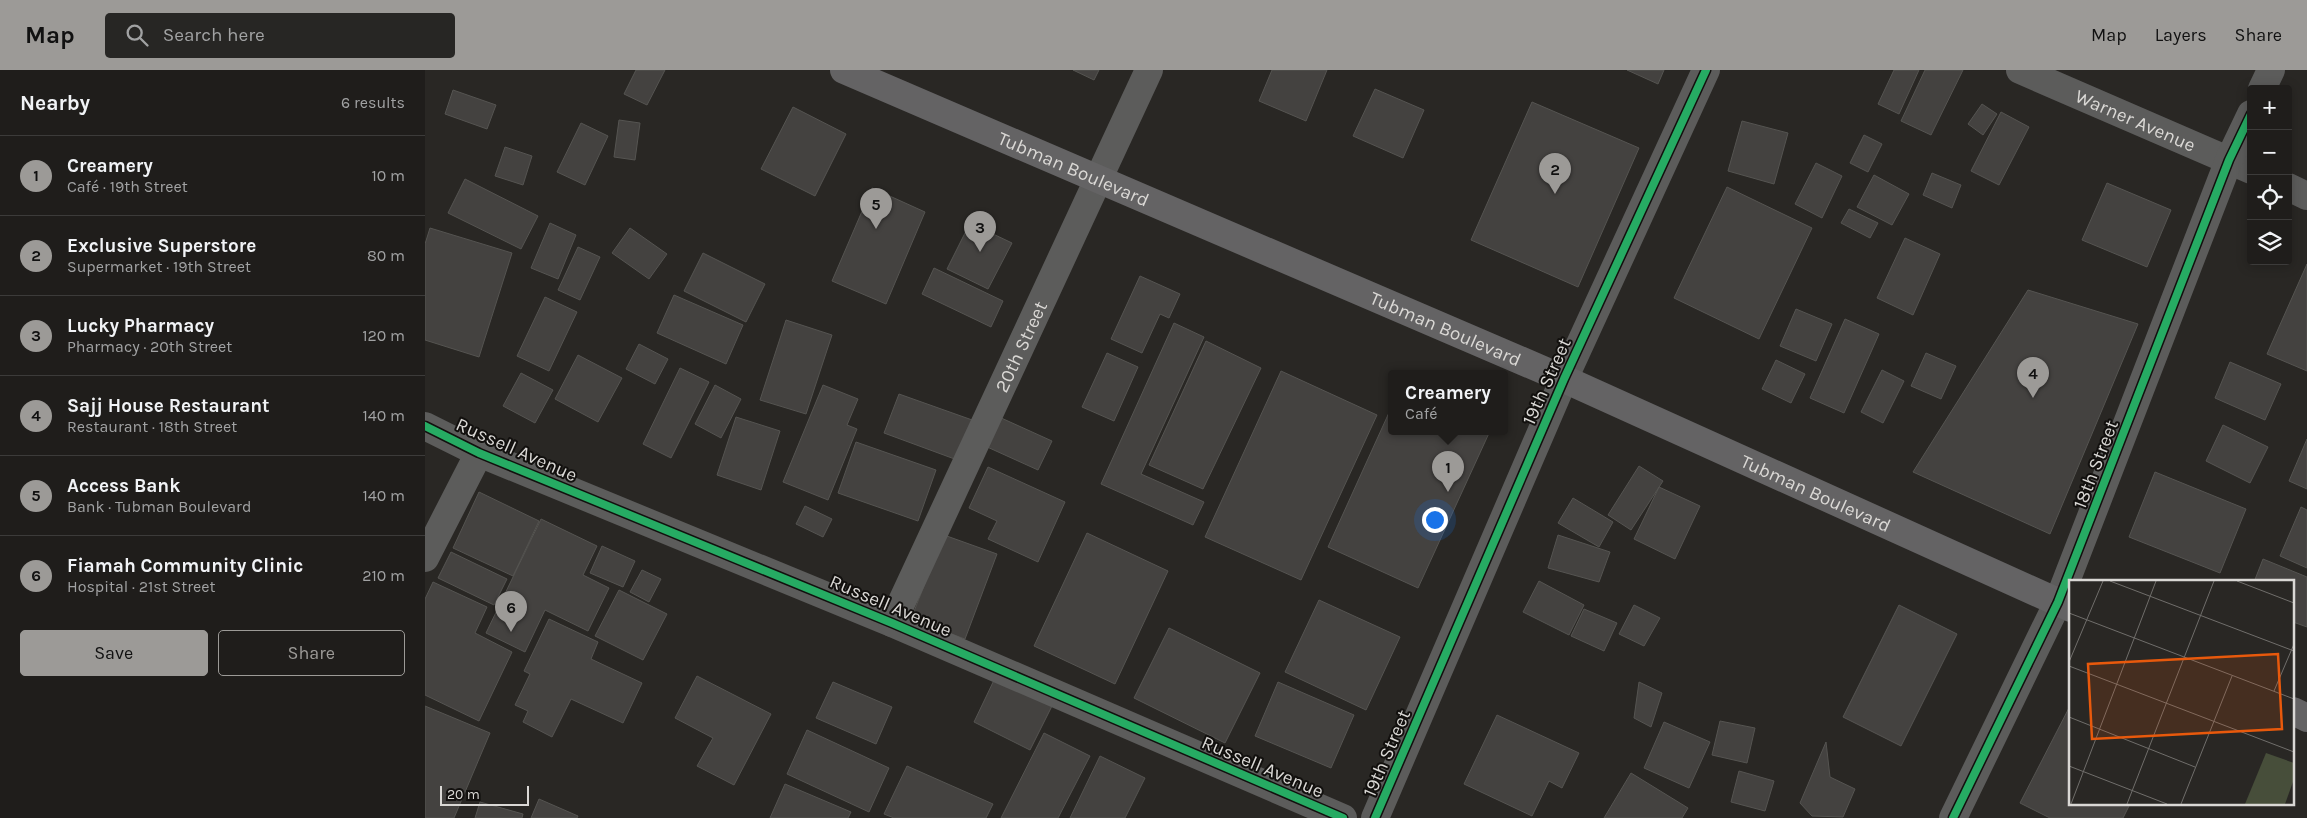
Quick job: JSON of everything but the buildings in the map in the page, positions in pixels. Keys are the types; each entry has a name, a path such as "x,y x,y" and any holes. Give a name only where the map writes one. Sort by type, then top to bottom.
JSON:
{"highway":[{"name":"Tubman Boulevard","path":"844,70 1564,379 2065,605"},
{"path":"2295,712 2307,718"}],"street":[{"name":"20th Street","path":"891,623 1149,70"},
{"name":"19th Street","path":"1375,818 1564,379 1706,70"},
{"name":"Warner Avenue","path":"2020,70 2240,165"},
{"path":"2264,85 2271,70"},
{"name":"18th Street","path":"2075,580 2240,165 2248,130"},
{"path":"2292,189 2307,196"},
{"name":"Russell Avenue","path":"425,426 479,453 891,623 1343,818"},
{"path":"425,558 479,453"},
{"name":"18th Street","path":"1953,818 2065,605"}],"cycle path":[{"path":"1375,818 1564,379 1706,70"},
{"path":"1953,818 2058,602 2229,160 2247,122"},
{"path":"425,426 479,453 892,623 1343,818"}],"place":[{"name":"Exclusive Superstore","path":"1555,194"},
{"name":"Access Bank","path":"876,229"},
{"name":"Lucky Pharmacy","path":"980,252"},
{"name":"Sajj House Restaurant","path":"2033,398"},
{"name":"Creamery","path":"1448,492"},
{"name":"Fiamah Community Clinic","path":"511,632"}]}
